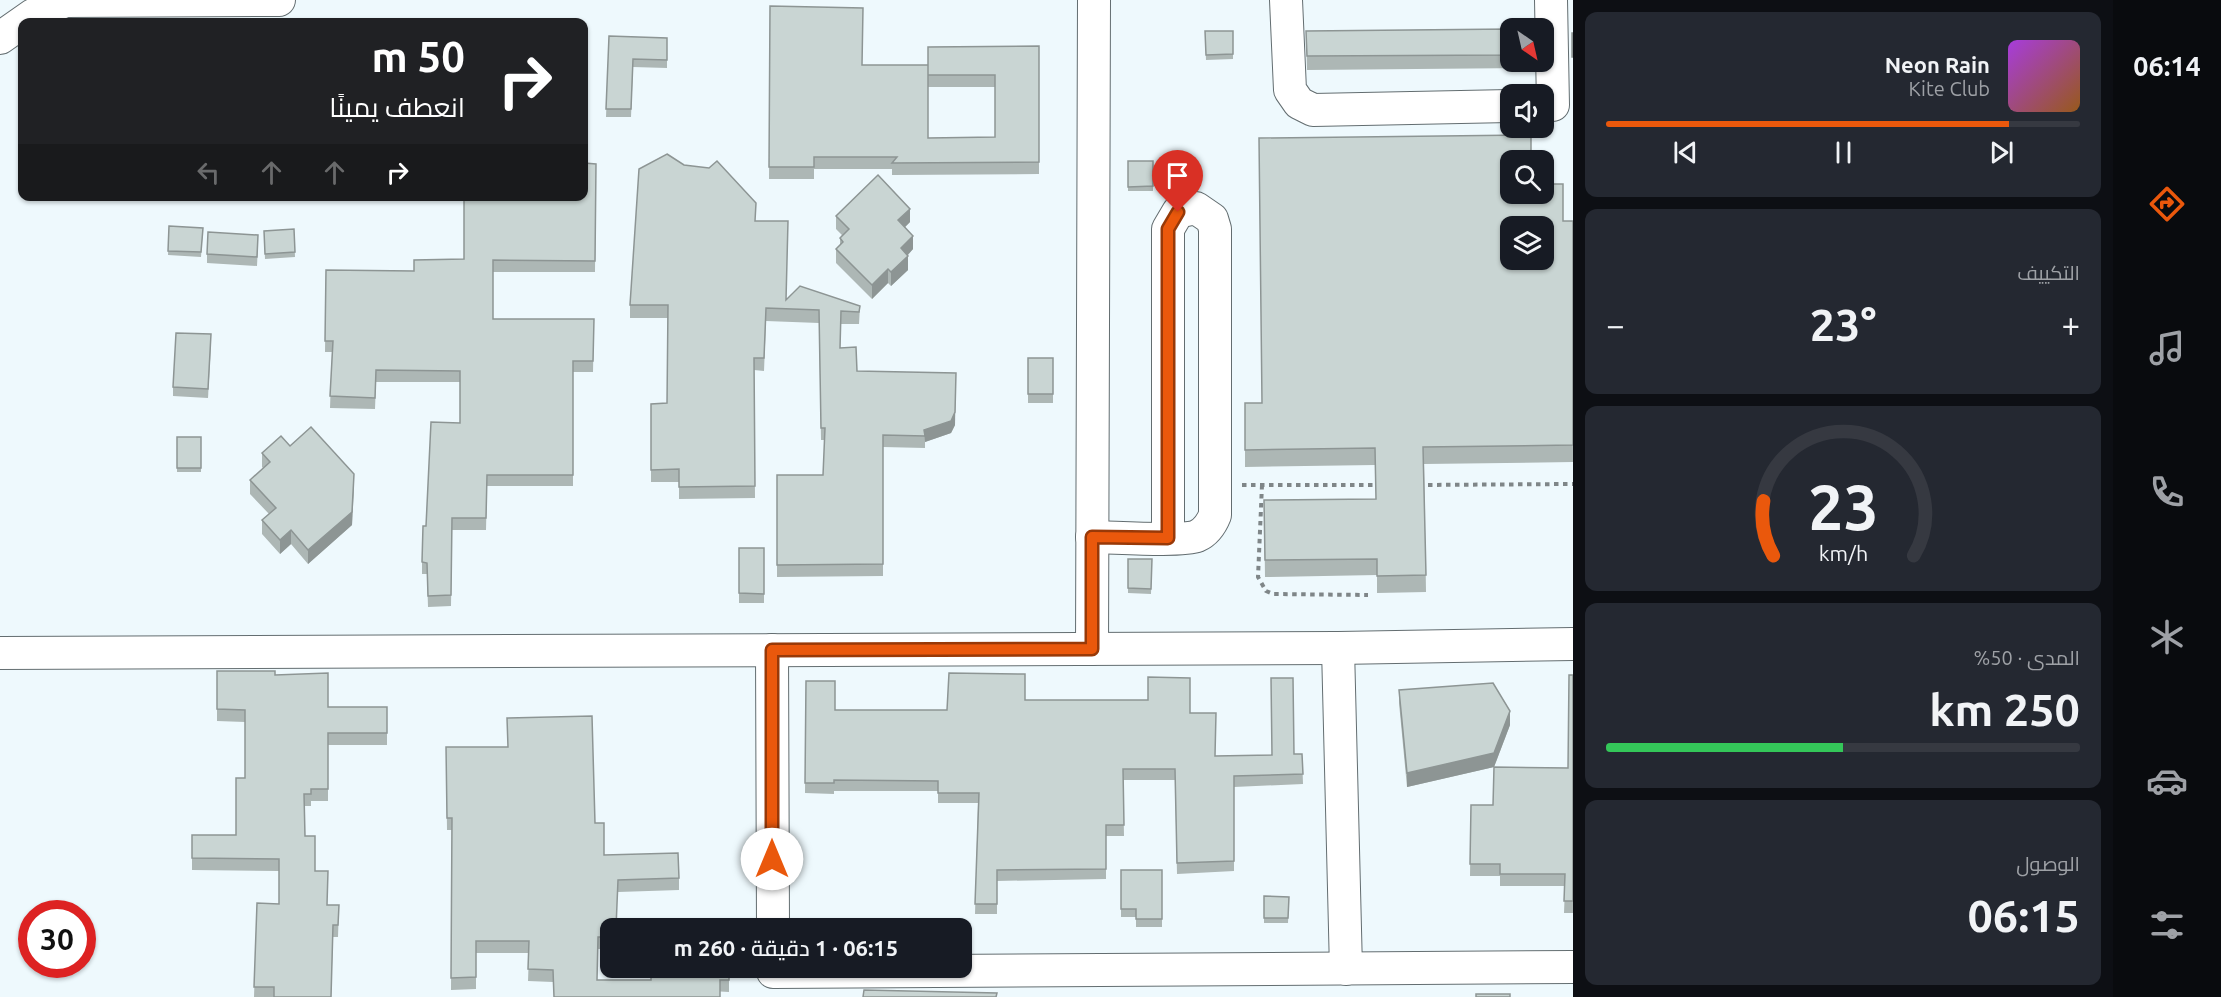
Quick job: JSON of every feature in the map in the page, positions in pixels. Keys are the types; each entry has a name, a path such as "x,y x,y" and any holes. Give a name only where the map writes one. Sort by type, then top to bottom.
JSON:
{"street":[{"path":"29,18 64,1 279,0"},
{"path":"1092,649 1094,0"},
{"path":"1286,0 1290,90 1305,108 1312,110 1500,106"},
{"path":"1551,0 1557,105"},
{"path":"0,38 18,25"},
{"path":"1092,537 1168,538 1192,538 1209,528 1215,515 1215,228 1205,212 1187,209 1178,212 1168,229 1168,538"},
{"path":"0,653 1338,648 1573,644"},
{"path":"1338,648 1346,969"},
{"path":"772,650 773,918"},
{"path":"773,979 1573,967"}],"path":[{"path":"1417,484 1573,484"},
{"path":"1215,485 1381,485"},
{"path":"1262,485 1258,577 1266,591 1273,594 1368,594"}],"building":[{"path":"770,6 863,8 862,65 928,65 928,47 1039,46 1039,162 892,163 897,157 814,157 814,167 769,167","holes":["928,75 995,75 995,137 928,138"]},
{"path":"1500,29 1500,55 1307,56 1306,31"},
{"path":"1205,31 1233,31 1233,54 1206,55"},
{"path":"1573,33 1573,57 1572,57"},
{"path":"609,36 667,38 667,60 633,59 631,109 606,109"},
{"path":"1500,135 1500,138 1531,138 1531,150 1500,150 1500,204 1554,204 1554,184 1563,184 1563,221 1573,221 1573,445 1423,447 1426,575 1377,576 1377,559 1265,560 1264,500 1376,499 1375,448 1245,450 1245,403 1262,403 1259,138"},
{"path":"667,154 684,165 709,168 717,161 756,203 755,221 788,221 786,300 800,286 860,306 859,312 841,311 840,348 856,347 857,371 956,373 955,412 951,421 924,430 925,436 883,435 883,564 777,565 777,475 823,475 825,428 821,428 819,310 766,308 764,358 754,358 755,486 679,487 679,469 651,470 651,404 667,403 668,305 630,305 639,169"},
{"path":"1128,161 1153,161 1153,186 1128,187"},
{"path":"588,163 596,164 595,261 493,260 493,319 594,319 593,361 573,361 573,475 487,475 486,518 452,518 451,595 428,596 427,563 422,562 431,422 460,423 460,371 376,370 375,398 330,396 333,341 325,341 326,270 414,271 414,260 464,259 464,201 588,201"},
{"path":"878,175 910,209 898,220 913,236 901,248 908,256 891,272 888,269 872,285 836,249 843,242 840,238 849,229 836,216"},
{"path":"169,226 203,228 201,252 168,251"},
{"path":"294,229 295,252 265,254 264,231"},
{"path":"208,232 258,235 257,257 207,254"},
{"path":"176,333 211,334 208,389 173,387"},
{"path":"1028,358 1053,358 1053,394 1028,394"},
{"path":"311,427 354,474 352,512 308,550 291,530 280,540 262,520 276,508 250,480 270,462 262,453 281,436 290,446"},
{"path":"177,437 201,437 201,468 177,468"},
{"path":"739,548 764,548 764,594 739,593"},
{"path":"1128,559 1152,559 1151,589 1128,588"},
{"path":"217,671 275,671 275,675 328,673 328,707 387,707 387,733 328,733 328,789 311,789 311,794 304,794 305,836 315,836 315,871 328,871 327,905 339,905 338,925 333,925 331,997 274,997 274,987 254,987 257,903 279,904 279,859 192,858 192,835 236,835 236,778 245,778 245,710 217,709"},
{"path":"949,673 1025,674 1025,700 1148,700 1148,677 1190,678 1190,713 1216,713 1215,756 1272,755 1271,678 1293,678 1294,754 1302,754 1303,774 1234,776 1234,861 1177,863 1175,769 1123,769 1124,825 1106,825 1106,869 997,870 997,904 975,904 979,793 938,793 938,781 834,780 834,783 805,783 806,681 835,681 835,710 947,710"},
{"path":"1569,675 1573,675 1573,901 1564,901 1565,874 1500,874 1500,864 1470,864 1471,805 1493,805 1494,767 1568,768"},
{"path":"1493,683 1510,711 1494,753 1407,773 1399,690"},
{"path":"592,716 595,823 604,823 604,855 678,853 679,878 618,880 616,918 600,918 597,980 729,978 729,980 720,980 720,997 554,997 553,970 528,969 529,941 476,941 476,977 451,978 452,818 447,818 446,747 508,747 507,718"},
{"path":"1121,870 1162,870 1162,919 1136,919 1136,909 1121,909"},
{"path":"1264,896 1289,897 1288,918 1264,918"},
{"path":"864,990 997,993 996,997 863,997"},
{"path":"1476,994 1510,994 1510,997 1476,997"}],"route":[{"path":"772,859 772,650 1092,649 1092,537 1168,538 1168,229 1178,212"}]}
